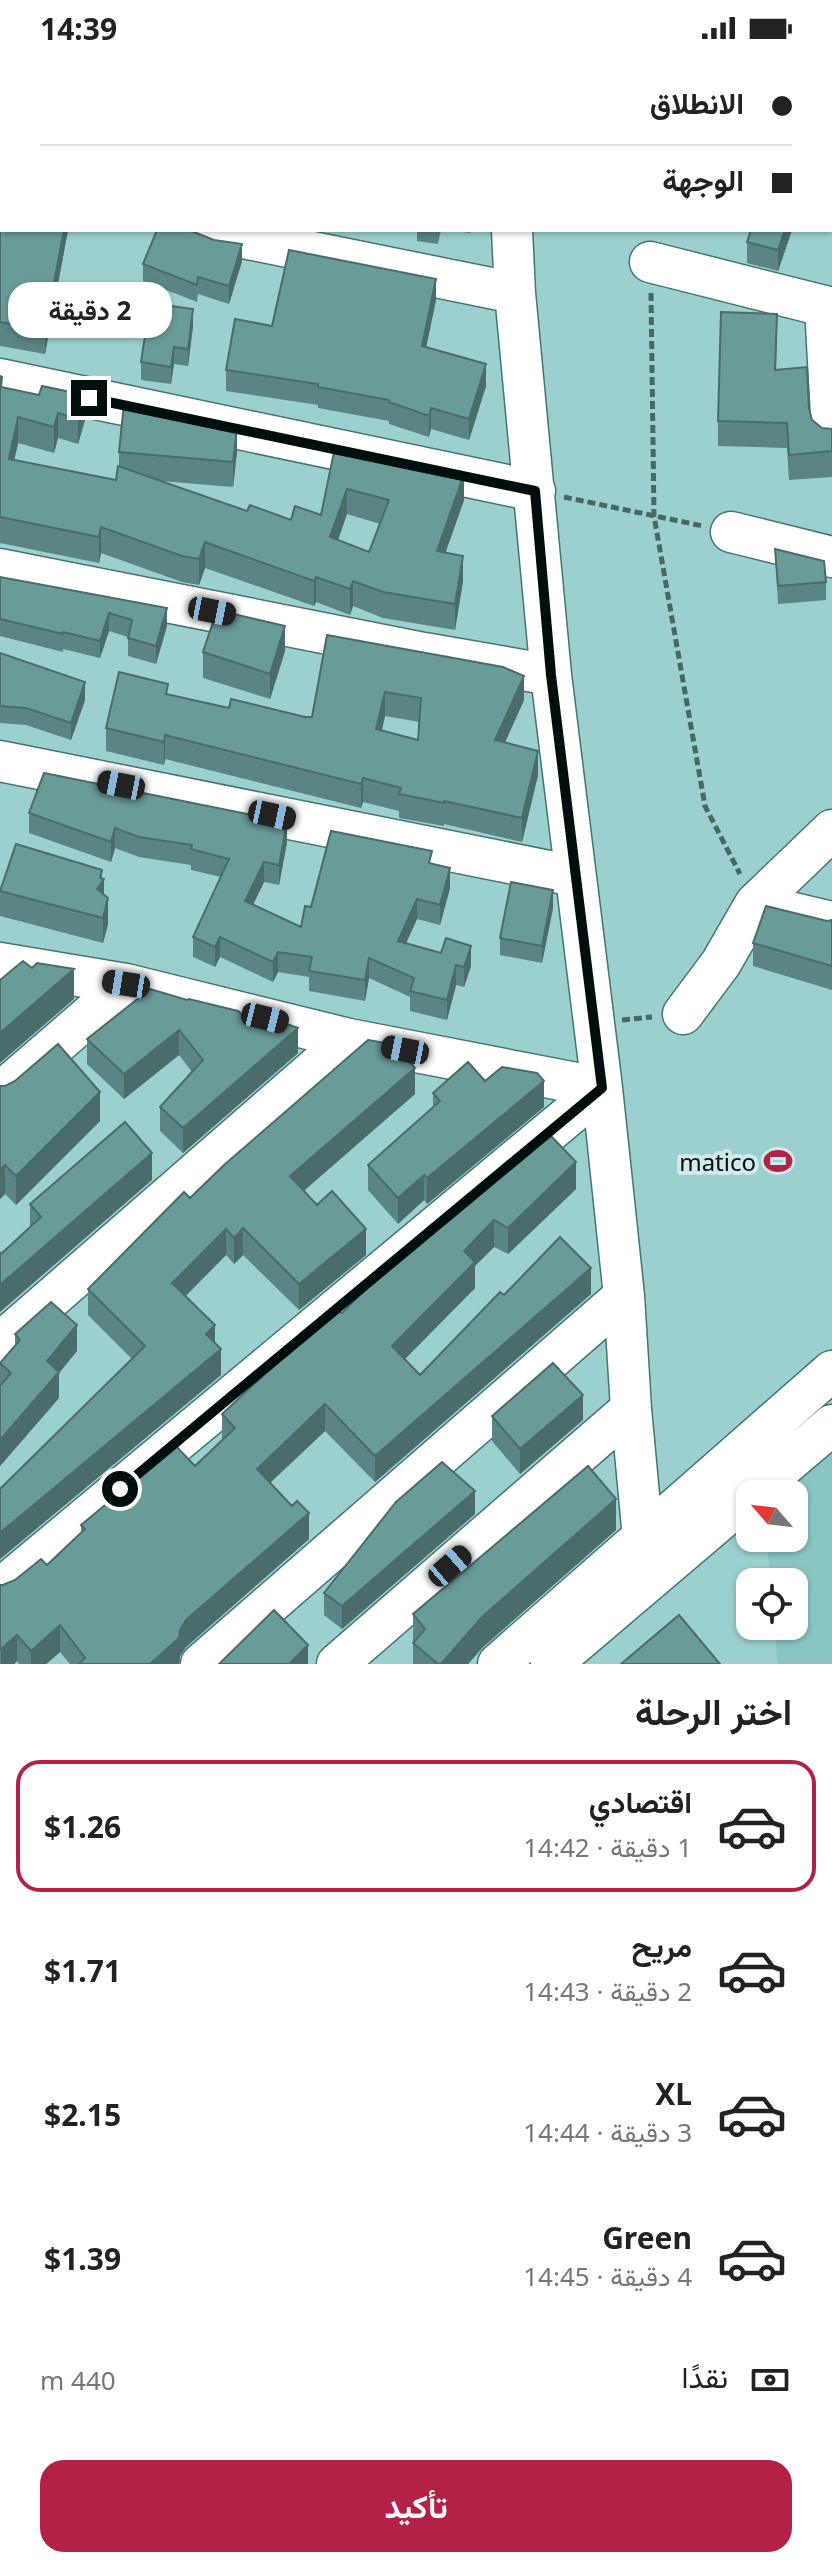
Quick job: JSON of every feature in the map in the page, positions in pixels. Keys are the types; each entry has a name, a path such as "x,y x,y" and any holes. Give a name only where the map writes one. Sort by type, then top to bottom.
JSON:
{"street":[{"path":"214,232 515,293"},
{"path":"512,232 515,293 551,675 602,1088 649,1578"},
{"path":"650,262 828,308 832,433"},
{"path":"0,379 535,491"},
{"path":"731,532 832,557"},
{"path":"0,569 551,675"},
{"path":"0,761 574,876"},
{"path":"683,1014 721,963 755,904 832,830"},
{"path":"755,904 832,922"},
{"path":"0,963 126,984 349,1039 602,1088"},
{"path":"0,1093 126,984"},
{"path":"0,1343 349,1039"},
{"path":"0,1589 602,1088"},
{"path":"201,1664 624,1296"},
{"path":"498,1664 832,1371"},
{"path":"337,1664 631,1409"},
{"path":"551,1664 832,1425"}],"path":[{"path":"650,262 654,516 705,806 755,904"},
{"path":"535,491 731,532"},
{"path":"594,1023 683,1014"}],"shaded area":[{"path":"832,1446 832,1664 778,1664 775,1640 808,1640 808,1568 770,1568 768,1552 808,1552 808,1480 790,1480"}],"building":[{"path":"0,232 64,232 45,330 0,322"},
{"path":"156,232 194,232 214,240 242,244 229,286 198,277 197,285 143,264"},
{"path":"750,232 784,232 778,250 747,242"},
{"path":"289,250 436,279 422,346 486,364 469,419 431,408 429,416 389,400 318,387 318,384 226,370 235,319 272,326"},
{"path":"150,303 193,309 188,349 174,347 171,367 141,362"},
{"path":"721,312 777,314 775,370 807,367 812,420 822,428 832,429 832,451 789,455 787,423 718,421"},
{"path":"0,376 1,387 39,395 42,386 85,395 78,419 58,413 54,427 18,417 9,459 116,480 118,466 247,511 250,505 291,520 295,506 321,515 335,447 464,474 437,551 463,556 455,604 383,592 353,581 350,589 316,577 314,581 205,542 199,559 182,556 101,527 99,537 0,517","holes":["347,489 389,500 369,552 330,537"]},
{"path":"124,403 237,427 233,462 119,452"},
{"path":"775,549 824,561 826,582 778,586"},
{"path":"0,577 167,608 156,646 128,638 132,620 109,613 100,641 0,619"},
{"path":"217,610 285,626 270,674 203,652"},
{"path":"327,635 503,667 524,676 495,740 538,751 522,818 399,794 401,788 363,778 361,784 165,735 164,742 106,728 119,672 168,684 166,694 229,708 231,699 312,717","holes":["385,692 421,698 418,740 376,729"]},
{"path":"0,653 85,682 71,723 26,708 0,706"},
{"path":"44,773 287,822 279,865 264,862 245,901 301,927 305,906 311,907 331,831 432,851 429,863 450,868 440,905 417,899 398,941 441,953 446,938 471,946 464,967 456,965 447,1000 410,991 414,978 369,958 365,980 309,971 312,957 278,952 273,962 220,937 215,947 193,937 229,859 191,849 192,845 139,837 115,828 111,842 29,813"},
{"path":"16,844 102,870 100,878 104,879 97,889 108,898 103,918 0,891"},
{"path":"511,882 553,890 542,946 500,938"},
{"path":"766,906 832,920 832,966 753,943"},
{"path":"23,961 32,968 37,963 74,969 0,1033 0,980"},
{"path":"150,989 238,1011 244,1016 250,1014 267,1029 275,1020 298,1028 183,1128 160,1107 203,1060 179,1030 124,1074 87,1039"},
{"path":"368,1040 396,1045 415,1068 290,1176 317,1205 332,1191 366,1229 299,1284 243,1228 234,1238 226,1229 172,1283 215,1325 206,1334 221,1349 0,1533 0,1489 145,1346 88,1289 184,1192 190,1198"},
{"path":"58,1044 100,1092 16,1176 5,1165 0,1170 0,1086 15,1081"},
{"path":"468,1062 485,1081 502,1067 537,1073 544,1081 427,1178 424,1175 398,1198 368,1165 440,1101 433,1093"},
{"path":"125,1122 152,1153 0,1285 0,1252 41,1217 30,1204"},
{"path":"550,1135 576,1162 508,1228 494,1220 464,1251 475,1262 392,1346 420,1375 500,1292 504,1295 560,1237 591,1268 375,1456 325,1404 257,1469 292,1506 297,1501 309,1513 186,1620 179,1638 150,1664 79,1664 85,1658 60,1625 31,1651 17,1635 1,1649 0,1585 15,1580 41,1559 47,1565 85,1529 81,1525 176,1446 195,1466 235,1428 222,1414 279,1361 339,1311 342,1313 369,1286"},
{"path":"51,1302 77,1325 47,1361 59,1372 0,1440 0,1386 11,1373 0,1363 20,1340 15,1334"},
{"path":"553,1363 583,1395 520,1449 492,1416"},
{"path":"442,1462 475,1491 342,1606 324,1593 396,1502"},
{"path":"588,1466 616,1499 483,1616 441,1664 413,1643 425,1629 413,1614"},
{"path":"274,1610 308,1645 289,1664 219,1664"},
{"path":"679,1615 720,1664 621,1664"}],"place":[{"name":"matico","path":"778,1161"}],"route":[{"path":"89,398 535,491 551,675 602,1088 120,1489"}]}
